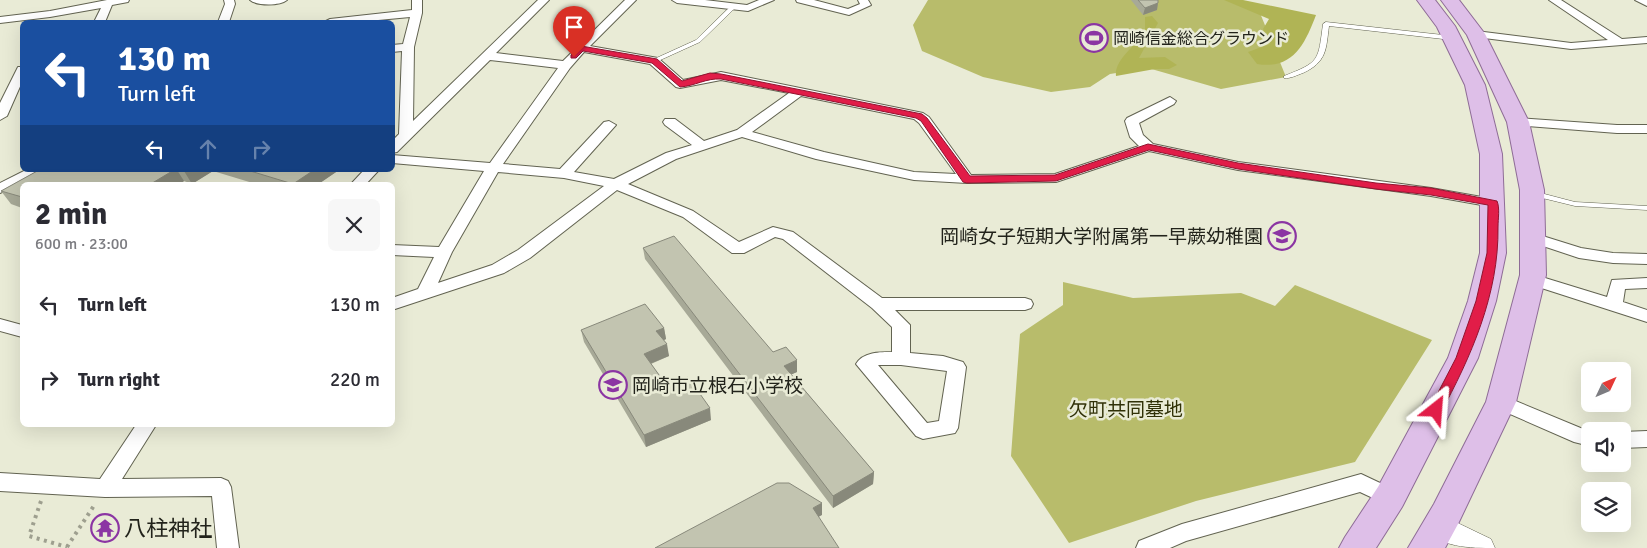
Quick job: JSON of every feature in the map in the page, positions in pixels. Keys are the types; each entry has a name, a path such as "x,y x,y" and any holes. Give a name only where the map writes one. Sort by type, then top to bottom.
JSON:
{"main road":[{"path":"1426,0 1446,26 1464,36 1518,122 1532,193 1533,238 1532,279 1501,402 1432,537"},
{"path":"1357,548 1390,497 1463,358 1482,301 1493,253 1491,154 1464,36 1450,0"}],"street":[{"path":"48,18 59,0"},
{"path":"0,20 48,18 124,0"},
{"path":"225,20 230,4 229,0"},
{"path":"256,0 282,0"},
{"path":"406,135 408,47 417,13 418,0"},
{"path":"395,146 544,0"},
{"path":"425,294 444,252 494,167 566,65 631,0"},
{"path":"678,0 748,8 769,0"},
{"path":"801,0 849,12 866,5 863,0"},
{"path":"1554,0 1619,42"},
{"path":"1640,0 1647,3"},
{"path":"101,20 108,3"},
{"path":"349,20 417,13"},
{"path":"1464,36 1571,46 1647,40"},
{"path":"395,49 408,47"},
{"path":"581,48 654,61 680,84 687,84 710,76 918,116 924,120 967,180"},
{"path":"487,56 566,65"},
{"path":"0,116 20,74"},
{"path":"395,303 498,269 524,254 616,184 671,156 742,133 799,92"},
{"path":"1170,101 1132,121 1137,137 1148,147 1238,166 1431,192 1493,203"},
{"path":"670,122 703,146"},
{"path":"1518,122 1617,129 1647,129"},
{"path":"564,174 609,125"},
{"path":"742,133 821,156 914,176 967,180 1056,178 1148,147"},
{"path":"395,159 564,174 616,184 688,214 738,249 773,232 788,235 878,304 902,325 901,358"},
{"path":"0,189 32,172"},
{"path":"360,182 370,172"},
{"path":"1533,238 1579,252 1613,258 1647,259"},
{"path":"395,250 444,252"},
{"path":"1532,279 1647,316"},
{"path":"1614,306 1618,284 1647,284"},
{"path":"878,304 1025,304"},
{"path":"0,325 20,330"},
{"path":"901,358 943,363 957,367 948,428 924,431 866,364 876,359 901,358"},
{"path":"1501,402 1581,437"},
{"path":"105,488 145,427"},
{"path":"1631,440 1647,439"},
{"path":"0,482 105,488 221,487 228,548"},
{"path":"1147,548 1182,533 1361,483 1390,497"},
{"path":"1432,537 1481,548"}],"lane":[{"path":"654,61 698,41 732,7"},
{"path":"1286,77 1313,67 1321,58 1326,24 1464,36"},
{"path":"1532,193 1576,204 1647,208"}],"path":[{"path":"49,485 43,496 29,536 67,548 105,488"}],"green space":[{"name":"岡崎信金総合グラウンド","path":"928,0 1230,0 1260,13 1286,77 1221,89 1148,68 1110,74 1090,87 1051,92 983,77 922,51 913,25"},
{"path":"1224,0 1243,0 1316,15 1302,45 1289,59 1269,65 1257,64 1248,52 1270,44 1263,29 1269,19"},
{"path":"1152,16 1158,23 1139,58 1165,57 1177,65 1169,69 1155,69 1116,76 1118,64 1145,33 1145,17"},
{"name":"欠町共同墓地","path":"1063,282 1133,298 1241,293 1275,306 1295,285 1432,340 1355,462 1196,501 1069,543 1011,456 1020,334 1063,305"}],"building":[{"path":"1138,0 1158,0 1158,3 1145,8"},
{"path":"35,172 171,172 154,182 20,182 20,196 1,191"},
{"path":"254,172 311,172 296,182 286,182"},
{"path":"674,236 773,352 786,347 797,360 784,366 874,472 833,496 643,248"},
{"path":"645,304 664,328 656,331 667,344 644,354 667,386 688,377 710,408 644,435 581,330"},
{"path":"777,483 789,483 822,503 813,508 839,548 655,548"}],"place":[{"name":"岡崎信金総合グラウンド","path":"1094,38"},
{"name":"岡崎女子短期大学附属第一早蕨幼稚園","path":"1282,236"},
{"name":"岡崎市立根石小学校","path":"613,385"},
{"name":"八柱神社","path":"105,528"}],"route":[{"path":"574,57 581,48 654,61 680,84 687,84 710,76 721,76 918,116 924,120 967,180 1056,178 1148,147 1238,166 1431,192 1493,203 1493,253 1482,301 1463,358 1436,410"}]}
